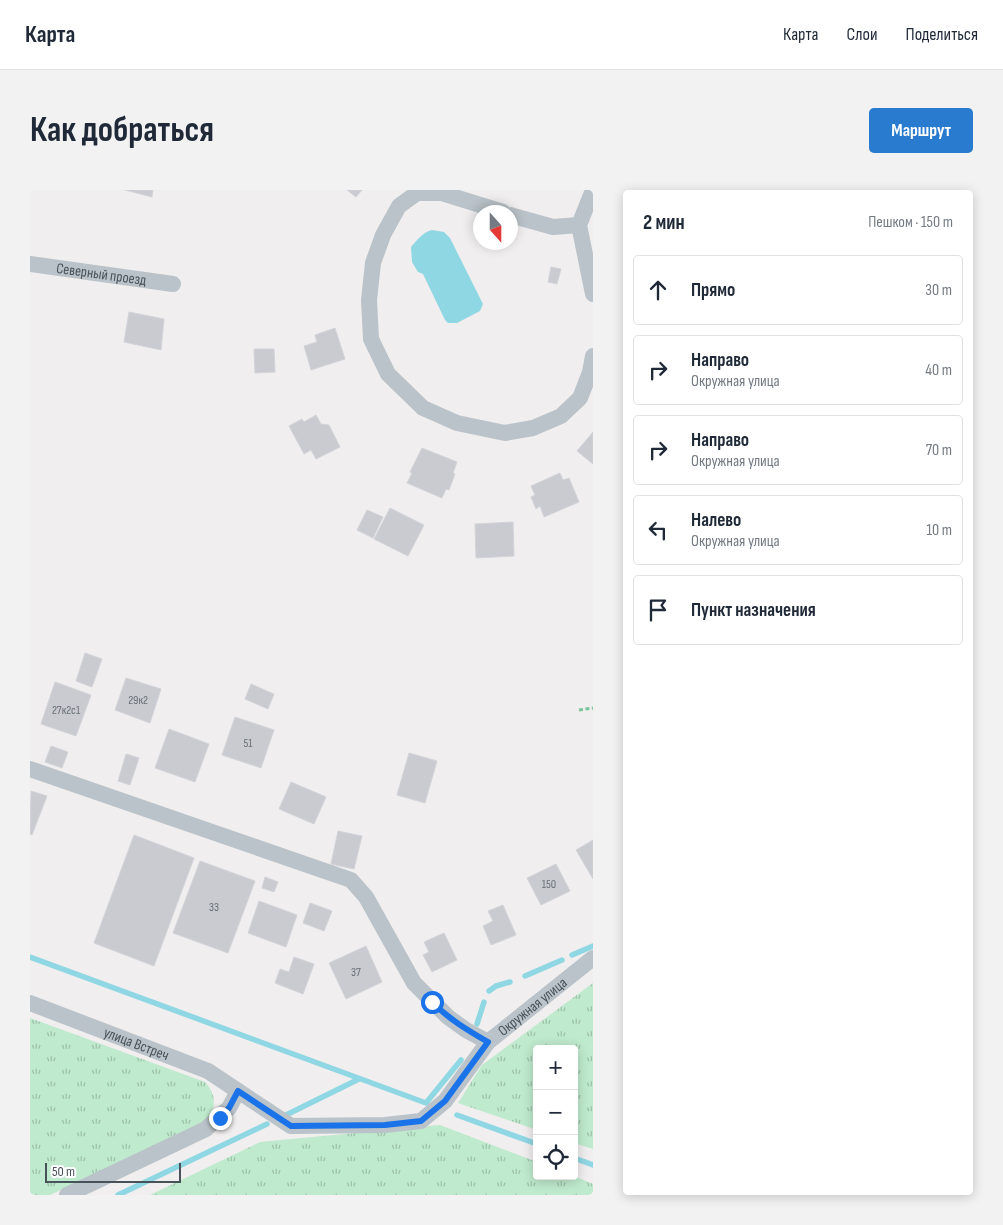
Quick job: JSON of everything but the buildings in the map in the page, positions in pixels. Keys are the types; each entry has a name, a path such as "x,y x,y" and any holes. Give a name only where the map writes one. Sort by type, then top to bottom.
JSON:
{"street":[{"path":"593,190 579,225 593,294"},
{"path":"481,205 442,193 417,193 399,206 383,235 373,263 369,300 371,339 388,374 423,408 457,423 506,433 533,428 561,416 580,398 590,372 593,356"},
{"path":"518,217 553,227 579,225"},
{"name":"Северный проезд","path":"30,264 173,284"},
{"path":"30,769 350,880 366,897 414,983 448,1017 488,1042"},
{"name":"Окружная улица","path":"238,1091 291,1126 385,1125 421,1121 445,1101 488,1042 593,958"},
{"name":"улица Встреч","path":"30,1003 208,1072 238,1091"},
{"path":"67,1195 206,1128 229,1108 238,1091"}],"path":[{"path":"579,710 593,708"}],"green space":[{"path":"593,983 593,1149 578,1144 578,1045 533,1045 533,1129 458,1103 482,1065"},
{"path":"30,1018 205,1082 211,1091 214,1101 210,1115 207,1120 50,1195 30,1195"},
{"path":"440,1125 533,1160 533,1180 578,1180 578,1178 593,1184 593,1195 150,1195 260,1142"}],"water":[{"path":"432,230 444,232 450,238 483,304 480,311 457,323 448,323 445,320 423,274 418,272 412,262 411,247 423,234"}],"waterway":[{"path":"572,955 593,946"},
{"path":"30,957 426,1103 461,1060"},
{"path":"525,976 562,960"},
{"path":"489,991 496,986 510,982"},
{"path":"477,1024 484,1002"},
{"path":"286,1115 359,1079"},
{"path":"457,1115 533,1143"},
{"path":"118,1195 267,1124"},
{"path":"578,1159 593,1165"}],"route":[{"path":"220,1118 229,1108 238,1091 291,1126 385,1125 421,1121 445,1101 488,1042 466,1030 432,1002"}]}
